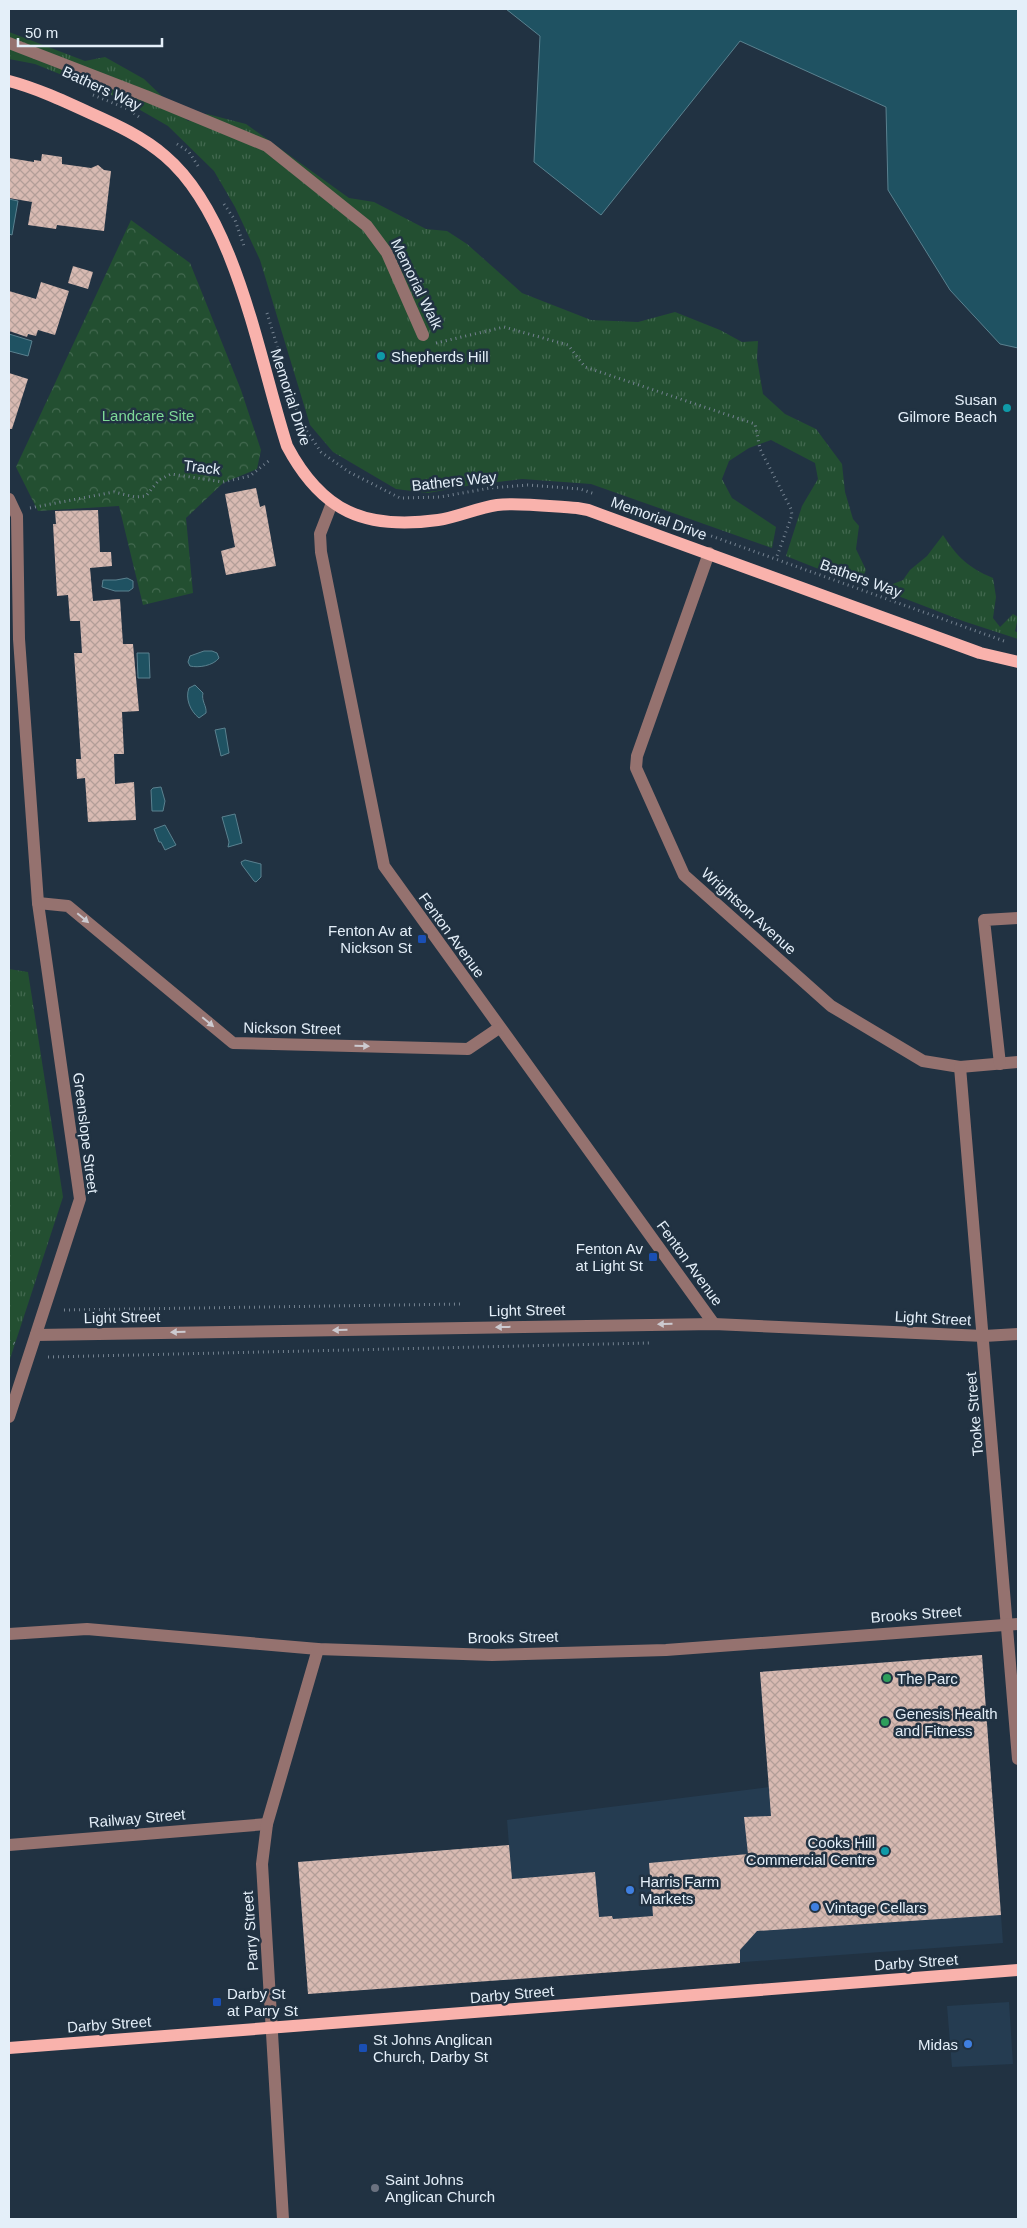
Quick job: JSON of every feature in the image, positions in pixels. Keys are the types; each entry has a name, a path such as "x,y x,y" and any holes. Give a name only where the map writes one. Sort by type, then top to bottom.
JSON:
{"main road":[{"name":"Memorial Drive","path":"9,81 61,100 131,132 167,157 192,186 208,208 230,259 288,446 301,471 316,490 332,503 355,514 382,522 438,520 498,505 577,508 709,553 980,653 1018,662"},
{"name":"Darby Street","path":"9,2048 1018,1970"}],"street":[{"name":"Memorial Walk","path":"9,43 146,96 267,146 367,226 387,253 424,335"},
{"name":"Fenton Avenue","path":"332,503 320,534 321,552 384,866 714,1324"},
{"name":"Greenslope Street","path":"9,1417 80,1199 38,903 19,639 17,516 12,505"},
{"name":"Wrightson Avenue","path":"709,553 636,756 636,768 684,875 831,1006 923,1061 960,1067 1018,1062"},
{"name":"Nickson Street","path":"38,903 68,906 233,1043 468,1049 499,1028"},
{"path":"1000,1064 984,920 1018,918"},
{"name":"Tooke Street","path":"960,1067 984,1336 1013,1624 1018,1759"},
{"name":"Light Street","path":"36,1334 714,1324 984,1336 1018,1334"},
{"name":"Brooks Street","path":"9,1634 87,1629 318,1649 492,1654 657,1650 1013,1624"},
{"name":"Parry Street","path":"283,2219 262,1864 267,1824 318,1649"},
{"name":"Railway Street","path":"9,1845 267,1824"}],"path":[{"name":"Bathers Way","path":"84,91 128,109 143,120"},
{"path":"174,142 189,152 199,167"},
{"path":"220,197 235,220 245,248"},
{"name":"Bathers Way","path":"267,312 300,421 320,452 350,472 400,498 440,497 490,488 528,485 580,488 599,495"},
{"name":"Memorial Walk","path":"424,335 428,345 504,327 568,345 585,367 755,424 760,449 791,509 792,515 776,559"},
{"name":"Track","path":"12,505 114,492 135,497 146,496 159,480 171,474 223,482 250,476 271,459"},
{"name":"Bathers Way","path":"645,512 1009,642"},
{"path":"64,1310 463,1304"},
{"path":"9,1342 15,1344"},
{"path":"48,1357 649,1343"}],"shaded area":[{"path":"506,9 1018,9 1018,348 1000,344 950,290 888,190 886,107 740,41 601,215 534,162 540,36"},
{"path":"9,199 18,201 12,235 9,234"},
{"path":"9,334 32,341 28,356 9,351"},
{"path":"127,578 133,581 133,588 129,591 115,591 102,587 103,580"},
{"path":"204,651 217,653 219,658 205,666 190,666 188,662 190,656"},
{"path":"137,653 149,653 150,678 138,678"},
{"path":"195,685 203,693 206,710 206,713 199,718 193,712 188,700 189,688"},
{"path":"225,728 229,753 221,756 215,730"},
{"path":"161,787 165,801 163,811 152,811 151,790"},
{"path":"235,814 242,843 228,847 229,842 222,817"},
{"path":"165,825 176,845 165,850 161,842 159,842 154,829"},
{"path":"245,860 261,864 261,877 256,882 242,865 241,862"},
{"path":"982,1655 1003,1943 308,1994 298,1862 509,1845 507,1820 769,1787 760,1672"},
{"path":"1009,2002 1013,2064 952,2067 947,2006"}],"green space":[{"path":"9,32 85,61 105,57 144,79 188,121 207,114 246,124 349,198 374,202 426,229 447,231 467,244 522,293 591,320 638,322 675,312 720,330 742,342 758,341 757,359 763,394 785,414 816,429 842,464 845,492 853,519 859,526 856,549 866,570 859,585 786,556 802,506 818,479 815,463 771,440 749,448 729,461 722,479 732,498 776,527 772,548 591,484 522,479 428,493 396,489 333,452 310,425 260,260 235,207 214,171 168,126 121,99 35,64 9,59"},
{"name":"Landcare Site","path":"131,220 190,263 241,390 261,450 257,469 223,483 186,518 193,593 143,605 119,506 38,511 16,467"},
{"path":"943,535 953,550 964,561 993,578 996,597 993,618 1000,627 1013,614 1018,617 1015,631 1018,633 1018,639 963,621 880,589 903,580 910,570 927,556"},
{"path":"9,969 28,972 63,1197 9,1362"}],"building":[{"path":"42,154 62,157 62,164 91,168 98,165 104,170 111,171 104,231 57,225 56,229 28,225 32,202 9,198 9,158 34,162 34,160 41,161"},
{"path":"73,266 93,272 88,289 68,283"},
{"path":"41,282 69,291 55,335 38,330 36,336 28,334 27,337 9,331 9,291 36,299"},
{"path":"9,373 28,379 12,429 9,429"},
{"path":"256,488 260,507 265,505 276,566 226,575 221,551 235,547 225,494"},
{"path":"98,510 100,552 111,552 112,566 90,568 93,601 120,599 123,644 133,644 139,711 122,712 124,754 114,754 115,784 134,782 136,820 88,822 85,778 77,779 76,759 81,759 74,653 82,653 80,621 70,621 68,595 57,596 53,524 56,524 55,511"},
{"path":"982,1655 1001,1915 757,1931 740,1950 740,1963 308,1994 298,1862 509,1845 512,1879 595,1872 599,1917 612,1916 613,1919 653,1916 649,1863 748,1854 744,1817 771,1816 760,1672"}],"place":[{"name":"Shepherds Hill","path":"381,356"},
{"name":"Susan Gilmore Beach","path":"1007,408"},
{"name":"Fenton Av at Nickson St","path":"422,939"},
{"name":"Fenton Av at Light St","path":"653,1257"},
{"name":"The Parc","path":"887,1678"},
{"name":"Genesis Health and Fitness","path":"885,1722"},
{"name":"Cooks Hill Commercial Centre","path":"885,1851"},
{"name":"Harris Farm Markets","path":"630,1890"},
{"name":"Vintage Cellars","path":"815,1907"},
{"name":"Darby St at Parry St","path":"217,2002"},
{"name":"Midas","path":"968,2044"},
{"name":"St Johns Anglican Church, Darby St","path":"363,2048"},
{"name":"Saint Johns Anglican Church","path":"375,2188"}]}
